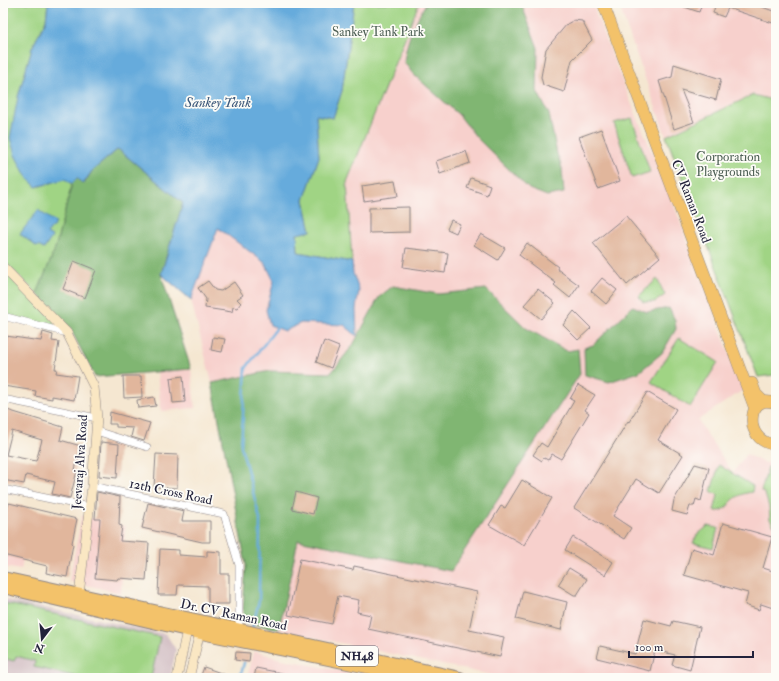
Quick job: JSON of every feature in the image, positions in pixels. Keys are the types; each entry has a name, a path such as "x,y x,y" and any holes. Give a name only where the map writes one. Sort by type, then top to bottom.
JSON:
{"highway":[{"name":"Dr. CV Raman Road","path":"3,578 80,591 194,626"},
{"name":"Dr. CV Raman Road","path":"3,587 460,678"},
{"name":"Dr. CV Raman Road","path":"248,636 421,678"}],"main road":[{"name":"CV Raman Road","path":"604,3 755,409"},
{"name":"CV Raman Road","path":"608,3 756,394 764,402"},
{"path":"776,403 764,402 758,405 752,418 753,428 763,441 776,445"}],"street":[{"name":"Jeevaraj Alva Road","path":"3,267 67,333 94,387 97,418 92,486 80,591"},
{"path":"3,316 67,333"},
{"path":"3,399 97,418"},
{"path":"96,431 147,447"},
{"name":"12th Cross Road","path":"92,486 224,514 239,566 248,636"},
{"path":"3,489 89,507"},
{"path":"177,678 194,626"},
{"path":"189,678 194,626"}],"shaded area":[{"path":"419,3 594,3 596,14 629,98 666,184 743,390 698,420 733,473 746,454 764,463 776,462 776,678 505,678 242,622 246,565 212,383 191,300 218,228 265,263 298,252 352,262 347,182"},
{"path":"618,3 776,3 776,101 753,95 666,136"},
{"path":"191,369 195,408 161,411 157,372"},
{"path":"82,516 125,526 121,593 69,581"},
{"path":"3,529 28,534 21,570 3,567"},
{"path":"3,599 166,634 176,650 170,678 3,678"},
{"path":"254,651 277,658 374,678 247,678"}],"green space":[{"path":"8,3 48,3 46,20 32,48 18,97 36,187 65,179 72,184 55,249 37,294 3,260 3,26"},
{"name":"Sankey Tank Park","path":"354,3 419,3 347,182 352,262 298,252 297,233 311,231 304,200 319,157 316,115 333,118 342,91"},
{"path":"426,3 521,3 538,48 537,91 549,114 557,154 562,168 564,193 547,196 529,189 477,138 459,115 413,74 404,62 412,31"},
{"name":"Corporation Playgrounds","path":"753,95 776,101 776,373 775,375 758,377 666,136"},
{"path":"632,118 650,172 632,178 614,123"},
{"path":"118,149 183,203 161,274 191,369 95,377 70,328 37,294 55,249 72,184 77,177 84,184 92,171"},
{"path":"3,267 67,333 3,316"},
{"path":"657,279 665,295 655,302 643,302 639,296"},
{"path":"393,286 438,294 486,289 526,328 567,351 578,349 580,374 451,571 298,540 279,629 242,622 246,565 212,383 270,371 331,373 353,345 379,297"},
{"path":"633,306 647,312 669,308 675,320 676,329 662,353 639,372 609,382 585,375 584,348 593,345"},
{"path":"679,338 718,362 690,407 651,382"},
{"path":"719,465 753,486 752,492 737,497 721,511 714,511 718,495 711,491"},
{"path":"776,466 776,525 773,525 770,519 769,507 765,494 761,491 768,467"},
{"path":"708,526 718,528 713,548 693,543 697,535"},
{"path":"3,603 160,637 151,678 83,678 34,667 35,661 16,656 14,661 3,658"}],"water":[{"name":"Sankey Tank","path":"48,3 354,3 342,91 333,118 316,115 319,157 304,200 311,231 297,234 298,252 352,262 353,273 359,290 356,309 357,336 344,325 301,323 285,331 270,325 266,310 274,281 265,263 218,228 191,300 161,274 183,203 118,149 92,171 83,184 77,178 72,184 65,179 36,187 26,176 15,155 10,138 18,97 32,48 46,20"},
{"path":"38,210 56,223 47,234 52,237 44,249 38,246 37,247 20,234"}],"building":[{"path":"676,3 702,3 699,12"},
{"path":"716,3 751,3 776,12 776,24 728,8 724,17 713,13"},
{"path":"574,20 582,21 592,40 572,60 564,92 543,85 541,77 546,49 567,24"},
{"path":"674,64 721,79 716,100 681,90 694,122 674,129 659,81 672,77"},
{"path":"601,129 620,181 598,189 579,137"},
{"path":"466,151 470,163 440,174 436,161"},
{"path":"471,178 490,185 487,195 467,188"},
{"path":"395,181 398,196 364,201 362,186"},
{"path":"409,207 409,232 369,233 369,208"},
{"path":"626,216 660,257 627,285 593,243"},
{"path":"451,220 460,224 456,233 447,229"},
{"path":"481,234 505,248 498,260 474,245"},
{"path":"527,243 558,267 557,269 579,285 570,298 554,285 556,283 519,255"},
{"path":"406,248 448,253 445,273 403,267"},
{"path":"74,261 96,270 85,298 63,289"},
{"path":"602,278 617,290 606,304 591,291"},
{"path":"208,281 215,290 221,291 234,282 243,295 237,299 241,303 237,308 233,307 232,312 205,308 206,299 198,288"},
{"path":"538,289 555,303 541,319 524,305"},
{"path":"574,311 591,328 578,340 563,325"},
{"path":"43,332 53,335 52,341 59,342 55,369 57,369 56,373 78,376 74,400 52,396 52,399 35,396 36,391 3,386 3,357 6,336 41,341"},
{"path":"213,337 225,339 222,352 211,350"},
{"path":"324,341 339,347 331,368 316,362"},
{"path":"123,376 141,376 142,397 124,398"},
{"path":"183,376 185,402 173,403 170,378"},
{"path":"578,385 595,395 585,410 589,413 561,459 552,454 548,460 544,458 542,461 533,455 541,443 547,447 574,401 570,399"},
{"path":"647,392 676,409 658,440 683,455 659,493 636,479 613,516 631,528 624,539 574,508"},
{"path":"154,397 156,406 138,408 137,400"},
{"path":"7,410 63,427 60,440 81,446 75,470 77,471 70,498 52,494 55,482 26,475 24,484 3,480 3,413 6,414","holes":["12,431 42,440 36,461 6,455"]},
{"path":"110,412 150,423 144,441 131,437 133,428 116,427 116,424 109,424"},
{"path":"101,442 119,444 117,478 99,476"},
{"path":"156,454 178,455 177,488 154,487"},
{"path":"695,464 709,468 701,501 696,499 694,506 690,506 687,515 672,511 674,500"},
{"path":"522,480 552,498 524,545 489,525 501,506 505,508"},
{"path":"97,492 120,497 119,525 122,526 120,541 149,543 146,580 95,578 100,519 95,519"},
{"path":"296,492 317,498 313,514 292,509"},
{"path":"9,503 77,519 67,577 46,573 47,566 3,555 3,505 8,506"},
{"path":"148,503 184,511 182,521 210,521 210,542 202,542 142,528"},
{"path":"723,523 772,537 763,568 776,572 776,609 761,604 759,610 745,605 748,593 684,575 692,548 714,555"},
{"path":"573,537 613,562 605,575 565,550"},
{"path":"160,549 179,550 179,555 207,557 207,551 221,552 221,574 229,574 229,604 208,604 208,586 178,585 177,595 158,595"},
{"path":"300,559 353,570 354,566 477,592 469,630 504,637 500,657 368,629 371,615 357,612 359,600 338,596 332,624 288,615"},
{"path":"569,568 587,579 577,595 574,595 558,585"},
{"path":"523,591 567,602 561,630 516,619"},
{"path":"644,619 671,626 673,621 700,627 690,670 672,665 675,655 655,650 650,671 597,658 600,646 635,654"},
{"path":"236,652 250,653 249,662 235,660"},
{"path":"204,667 232,677 232,678 200,678"},
{"path":"256,668 291,675 291,678 254,678"}],"waterway":[{"path":"252,629 259,601 260,519 241,446 246,368 279,325"},
{"path":"240,678 245,659"}]}
